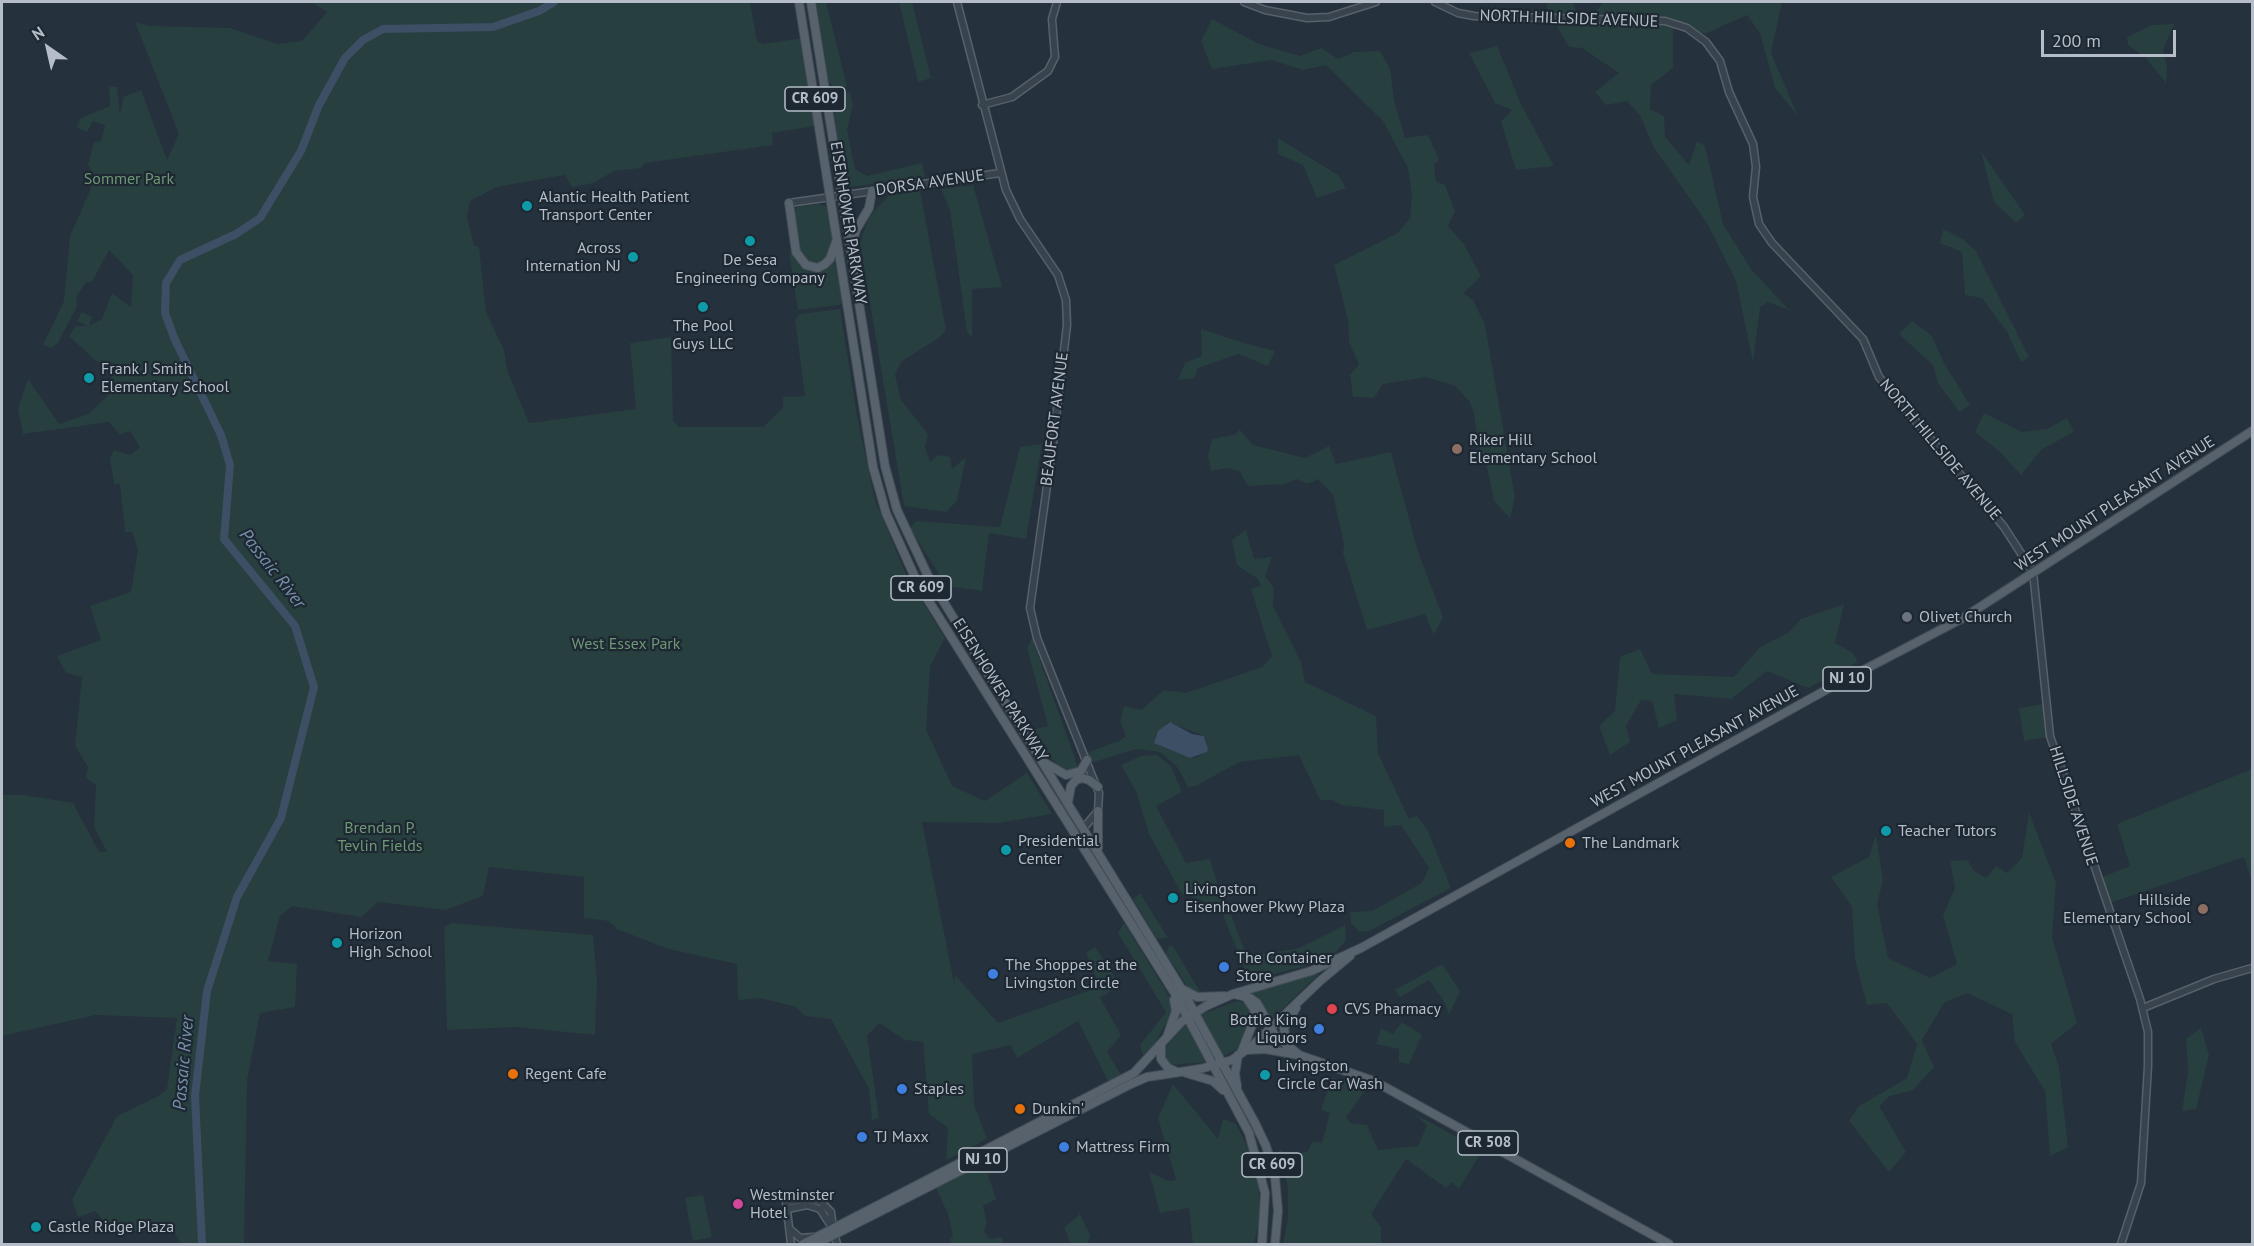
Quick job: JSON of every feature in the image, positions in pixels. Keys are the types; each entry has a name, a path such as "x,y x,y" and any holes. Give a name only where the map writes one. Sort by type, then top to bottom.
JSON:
{"main road":[{"name":"EISENHOWER PARKWAY","path":"799,2 873,467 895,537 918,584 1076,835 1177,990 1195,1012 1231,1099 1249,1133 1263,1178 1266,1209 1262,1245"},
{"name":"EISENHOWER PARKWAY","path":"811,2 885,466 900,517 928,578 1100,856 1177,990 1187,1017 1239,1093 1266,1146 1273,1168 1278,1211 1275,1245"},
{"path":"851,255 852,241 869,208 872,191"},
{"path":"789,203 796,252 806,265 818,268 825,264 835,249 837,235"},
{"name":"WEST MOUNT PLEASANT AVENUE","path":"1229,995 1311,971 1361,948 1834,685 1963,618 2253,431"},
{"path":"1040,758 1052,769 1066,775 1081,771 1087,760"},
{"path":"1068,804 1071,786 1076,780 1082,778 1098,788"},
{"path":"1098,811 1096,830 1100,856"},
{"name":"WEST MOUNT PLEASANT AVENUE","path":"1241,1053 1361,948"},
{"path":"1168,1035 1176,1011 1177,990 1197,997 1229,995"},
{"name":"CR 508","path":"1229,995 1257,1003 1271,1028 1288,1047 1299,1055"},
{"name":"NJ 10","path":"816,1245 832,1232 1123,1079 1140,1068 1187,1017 1229,995"},
{"path":"1239,1093 1235,1074 1255,1017 1254,1009 1246,998"},
{"path":"1288,1047 1284,1028 1300,1000"},
{"path":"1161,1044 1161,1059 1168,1068 1213,1081 1231,1099"},
{"name":"CR 508","path":"1241,1053 1265,1048 1299,1055 1374,1081 1669,1245"},
{"name":"NJ 10","path":"803,1245 1131,1084 1147,1077 1218,1065 1241,1053"}],"street":[{"name":"BEAUFORT AVENUE","path":"957,2 1000,173 1020,219 1058,275 1066,300 1067,325 1055,431 1030,608 1036,638 1098,788 1098,811"},
{"path":"982,105 1012,96 1048,71 1054,57 1052,19 1057,2"},
{"path":"1244,2 1265,10 1307,18 1329,17 1376,2"},
{"name":"NORTH HILLSIDE AVENUE","path":"1436,2 1458,13 1474,16 1665,21 1687,28 1706,42 1720,61 1729,92 1754,144 1756,167 1753,197 1759,224 1772,243 1863,339 1879,377 2004,527 2033,572"},
{"name":"DORSA AVENUE","path":"789,203 1000,173"},
{"name":"HILLSIDE AVENUE","path":"2033,572 2050,736 2143,1008 2149,1049 2141,1183 2121,1245"},
{"path":"1076,835 1098,811"},
{"path":"2143,1008 2214,979 2253,968"},
{"path":"791,1245 791,1229 786,1206 808,1199 821,1202 831,1212 832,1232 837,1245"},
{"path":"791,1229 795,1235 804,1239 832,1232"}],"green space":[{"path":"312,2 750,2 757,41 763,44 803,38 815,126 772,133 773,145 645,163 641,168 614,171 593,183 572,187 565,175 497,187 470,201 467,217 474,245 479,247 486,312 504,350 507,370 529,423 636,409 630,343 671,337 673,421 679,427 763,427 783,408 783,397 805,396 795,320 800,314 840,309 857,416 875,500 907,577 945,638 930,666 926,729 952,786 985,801 1027,773 1052,814 997,823 922,822 954,983 955,975 998,1023 1091,990 1098,982 1086,953 1095,947 1120,985 1100,998 1121,1035 1107,1052 1121,1075 1108,1081 1078,1021 1017,1058 1011,1045 972,1054 974,1104 987,1139 946,1160 948,1128 929,1114 923,1042 905,1040 879,1023 867,1036 879,1118 872,1120 869,1089 831,1019 805,1016 796,1007 760,998 738,1000 737,964 668,949 617,929 609,921 584,918 584,877 489,867 483,896 445,910 378,902 361,917 292,906 280,916 268,961 297,964 295,1007 260,1013 247,1080 244,1244 181,1244 174,1232 112,1230 95,1211 78,1217 72,1200 117,1116 159,1096 167,1089 177,1018 95,1015 2,1036 2,795 24,795 73,803 99,852 107,852 94,827 96,785 86,778 88,767 75,746 82,677 66,673 57,656 101,640 90,606 131,592 138,550 132,532 125,532 120,484 114,484 110,458 114,450 130,455 140,447 130,431 120,435 109,422 23,434 18,409 28,379 59,424 89,414 108,395 113,366 96,361 69,336 76,326 87,326 77,321 82,312 92,317 89,326 102,319 112,293 131,307 133,275 109,250 92,282 86,282 76,297 77,306 58,343 51,348 43,345 64,301 70,236 95,179 88,164 94,143 101,141 105,125 93,121 87,132 76,127 81,118 110,106 109,86 117,87 120,115 123,97 141,90 167,160 179,134 135,22 151,26 230,28 277,44 302,41 327,12"},
{"path":"816,2 826,2 847,87 835,87 829,83"},
{"path":"899,2 912,2 931,78 918,82"},
{"path":"1546,2 1573,2 1578,19 1588,19 1604,2 1782,2 1771,53 1798,116 1775,88 1760,33 1747,15 1705,34 1673,21 1673,68 1651,85 1650,109 1664,116 1665,137 1689,165 1697,141 1705,146 1723,224 1751,269 1789,310 1768,302 1760,307 1753,362 1736,281 1707,223 1654,148 1640,115 1627,101 1606,105 1595,92 1619,73 1582,48 1569,47 1548,10"},
{"path":"1212,19 1259,44 1300,56 1321,48 1338,59 1354,52 1380,51 1390,69 1394,100 1405,138 1428,135 1439,159 1434,165 1436,181 1445,185 1455,211 1448,226 1463,243 1481,276 1464,293 1473,300 1485,325 1515,497 1510,518 1494,501 1488,471 1479,447 1470,402 1455,386 1426,377 1383,384 1374,398 1353,397 1350,375 1359,364 1349,342 1348,320 1334,265 1398,233 1410,218 1412,196 1408,168 1383,121 1326,65 1303,70 1271,60 1212,69 1201,41"},
{"path":"2174,24 2163,50 2167,67 2166,83 2146,58 2128,45 2127,37 2152,25"},
{"path":"1497,46 1521,104 1554,166 1516,170 1501,122 1512,110 1495,103 1469,53"},
{"path":"850,92 853,105 847,130 855,169 867,176 922,163 925,177 850,187 843,183 833,103 836,96"},
{"path":"1278,138 1338,175 1346,188 1317,198 1303,165 1278,154"},
{"path":"1981,151 2025,215 2016,223 1994,202"},
{"path":"973,185 1002,287 972,289 972,338 967,332 950,210 941,189"},
{"path":"920,191 946,330 940,337 901,362 895,375 901,400 928,434 925,447 930,462 938,455 950,457 952,469 966,457 957,501 946,512 904,506 860,243 869,217 889,195"},
{"path":"819,204 827,207 832,238 830,252 823,262 814,265 804,261 797,248 792,213 797,207"},
{"path":"1943,229 1963,239 1976,251 2029,357 2021,362 2007,332 1982,298 1965,295 1962,252 1940,243"},
{"path":"789,252 806,270 821,271 834,260 843,301 840,305 798,310"},
{"path":"1912,321 1932,336 1944,363 1970,405 1959,412 1938,383 1933,365 1899,334"},
{"path":"1201,329 1275,351 1268,366 1238,354 1198,368 1194,378 1178,380 1185,363 1202,356"},
{"path":"1984,413 2022,432 2047,429 2067,418 2074,432 2042,449 2021,475 1999,451 1975,432"},
{"path":"1240,430 1253,445 1305,458 1329,446 1336,464 1391,452 1418,552 1443,617 1434,635 1425,614 1367,630 1343,553 1344,544 1333,495 1318,479 1307,484 1297,479 1285,484 1248,486 1240,472 1229,468 1211,471 1208,456 1212,439 1234,435"},
{"path":"1042,444 1026,539 989,533 982,591 947,586 910,529 916,521 1000,527 1020,447"},
{"path":"1246,530 1254,559 1272,557 1265,576 1274,588 1273,606 1301,662 1305,682 1376,716 1378,753 1409,819 1417,816 1428,831 1451,888 1369,931 1359,932 1351,923 1350,912 1372,911 1422,883 1429,868 1401,825 1384,827 1384,810 1342,805 1332,800 1320,800 1299,755 1239,762 1196,786 1188,787 1178,768 1160,752 1136,749 1091,763 1087,753 1126,736 1120,721 1124,706 1141,710 1164,690 1186,693 1262,667 1272,656 1251,589 1261,586 1258,579 1237,565 1232,540","holes":["1168,722 1202,735 1206,739 1207,752 1194,758 1161,746 1155,736"]},
{"path":"1844,604 1835,643 1853,653 1858,662 1808,688 1767,671 1731,699 1674,694 1677,720 1659,728 1652,701 1641,700 1626,726 1630,742 1610,755 1599,726 1615,711 1620,657 1640,649 1652,674 1734,677 1759,648 1789,632 1801,619"},
{"path":"1032,638 1079,770 1060,769 1028,731 1048,726 1027,648"},
{"path":"2043,704 2048,737 2024,741 2019,708"},
{"path":"1157,755 1171,766 1182,792 1156,806 1186,863 1210,859 1224,907 1216,913 1202,900 1182,894 1149,834 1136,791 1121,765 1141,756"},
{"path":"2252,769 2252,881 2244,857 2110,903 2100,878 2130,866 2117,824"},
{"path":"2029,812 2056,883 2052,937 2077,1023 2051,1044 2059,1067 2068,1147 2050,1156 2045,1091 2015,1042 2012,1014 1967,993 1944,1003 1922,1040 1934,1067 1913,1090 1890,1096 1879,1106 1906,1152 1889,1172 1849,1121 1859,1106 1907,1078 1917,1044 1887,1003 1867,1005 1855,960 1852,907 1831,877 1869,857 1876,835 1883,880 1877,904 1888,958 1930,978 1957,964 1943,915 1955,888 1950,861 1968,860 1973,870 1986,878 1996,866 2007,873 2022,858"},
{"path":"1140,893 1168,938 1157,939 1133,899"},
{"path":"1230,913 1247,956 1297,949 1345,925 1346,940 1337,951 1310,965 1249,980 1223,915"},
{"path":"452,923 593,935 597,981 595,1035 516,1027 447,1030 444,927"},
{"path":"1124,923 1174,1004 1172,1014 1154,1044 1143,1055 1140,1045 1166,1012 1118,933"},
{"path":"1172,945 1203,996 1190,990 1166,954 1168,947"},
{"path":"1442,964 1460,991 1449,1015 1445,1003 1429,980 1400,997 1395,990"},
{"path":"1321,972 1271,1020 1262,1002 1250,993"},
{"path":"1237,1001 1247,1004 1253,1016 1237,1049 1223,1056 1200,1015"},
{"path":"1402,1022 1422,1035 1409,1064 1399,1062 1399,1049 1376,1044 1381,1028 1393,1034"},
{"path":"1186,1023 1206,1062 1172,1065 1165,1059 1164,1049"},
{"path":"2201,1028 2209,1055 2196,1109 2182,1111 2188,1072 2186,1039"},
{"path":"1332,1077 1366,1089 1346,1118 1351,1123 1367,1125 1378,1150 1418,1146 1427,1125 1413,1113 1482,1151 1459,1189 1452,1182 1446,1188 1406,1159 1371,1214 1381,1227 1381,1244 1283,1244 1288,1218 1288,1188 1279,1149 1291,1156 1308,1151 1313,1141 1322,1143 1330,1113 1321,1110"},
{"path":"1173,1084 1218,1139 1223,1119 1236,1124 1243,1137 1253,1161 1259,1188 1259,1222 1254,1244 1193,1244 1189,1208 1160,1213 1149,1172 1168,1181 1176,1180 1158,1118"},
{"path":"984,1163 996,1199 983,1206 987,1223 984,1232 990,1239 1002,1237 1003,1244 951,1244 950,1238 953,1236 948,1214 936,1188"},
{"path":"703,1195 712,1237 693,1241 685,1198"},
{"path":"1080,1214 1090,1235 1088,1244 1071,1244 1064,1228"}],"water":[{"path":"1170,722 1192,734 1204,736 1207,752 1190,758 1154,743 1158,731"}],"waterway":[{"name":"Passaic River","path":"202,1244 195,1096 207,991 237,897 281,818 314,687 295,626 224,539 230,465 221,435 175,340 165,313 166,283 180,260 236,234 260,218 301,151 319,105 345,58 363,40 383,29 493,27 539,11 554,2"}],"place":[{"name":"Alantic Health Patient Transport Center","path":"527,206"},
{"name":"De Sesa Engineering Company","path":"750,241"},
{"name":"Across Internation NJ","path":"633,257"},
{"name":"The Pool Guys LLC","path":"703,307"},
{"name":"Frank J Smith Elementary School","path":"89,378"},
{"name":"Riker Hill Elementary School","path":"1457,449"},
{"name":"Olivet Church","path":"1907,617"},
{"name":"Teacher Tutors","path":"1886,831"},
{"name":"The Landmark","path":"1570,843"},
{"name":"Presidential Center","path":"1006,850"},
{"name":"Livingston Eisenhower Pkwy Plaza","path":"1173,898"},
{"name":"Hillside Elementary School","path":"2203,909"},
{"name":"Horizon High School","path":"337,943"},
{"name":"The Container Store","path":"1224,967"},
{"name":"The Shoppes at the Livingston Circle","path":"993,974"},
{"name":"CVS Pharmacy","path":"1332,1009"},
{"name":"Bottle King Liquors","path":"1319,1029"},
{"name":"Regent Cafe","path":"513,1074"},
{"name":"Livingston Circle Car Wash","path":"1265,1075"},
{"name":"Staples","path":"902,1089"},
{"name":"Dunkin'","path":"1020,1109"},
{"name":"TJ Maxx","path":"862,1137"},
{"name":"Mattress Firm","path":"1064,1147"},
{"name":"Westminster Hotel","path":"738,1204"},
{"name":"Castle Ridge Plaza","path":"36,1227"}],"park label":[{"name":"Sommer Park","path":"129,179"},
{"name":"West Essex Park","path":"626,644"},
{"name":"Brendan P. Tevlin Fields","path":"380,837"}]}
